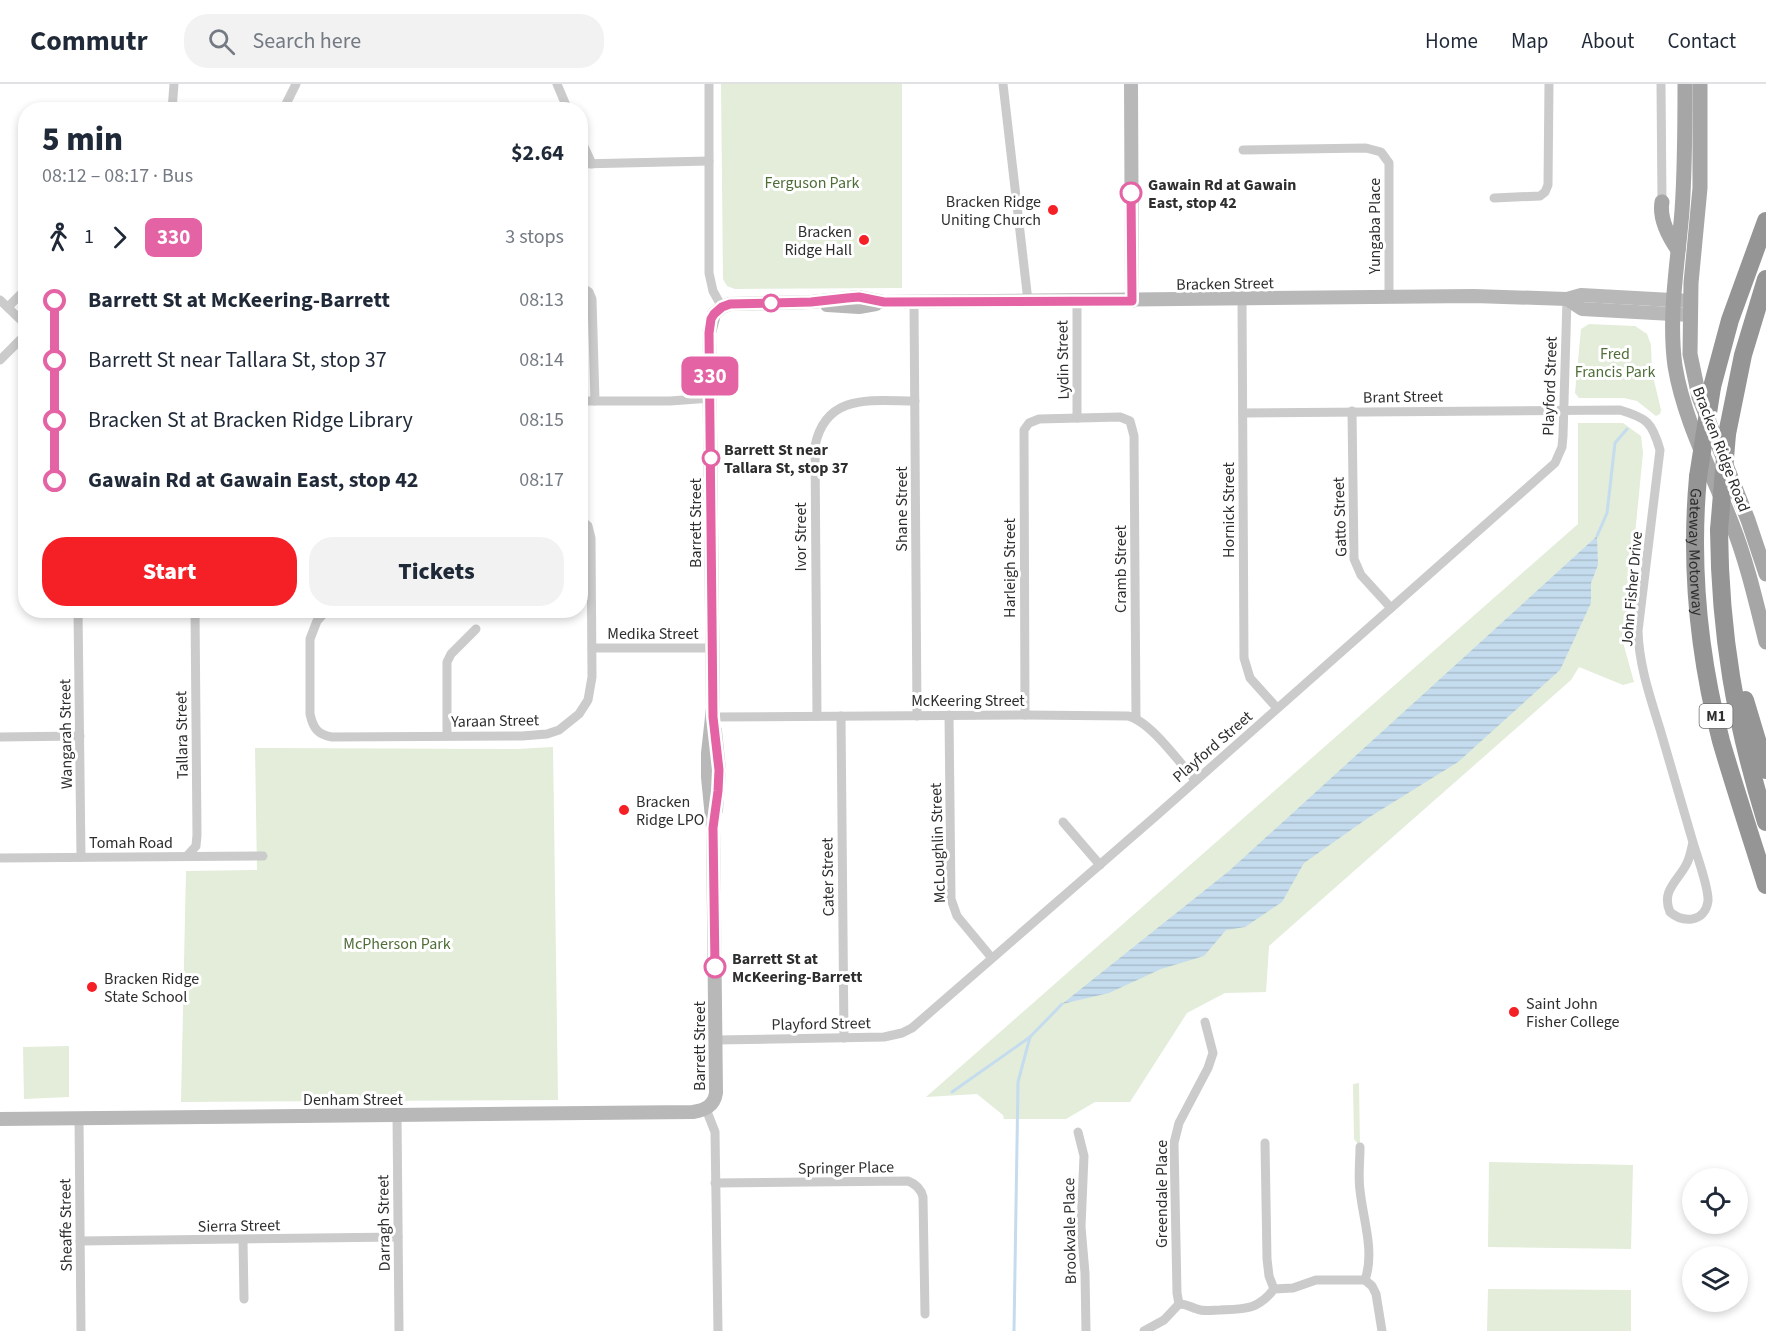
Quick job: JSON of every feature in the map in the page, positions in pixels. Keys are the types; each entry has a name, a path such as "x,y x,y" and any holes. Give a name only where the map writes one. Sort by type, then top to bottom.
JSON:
{"highway":[{"name":"Gateway Motorway","path":"1766,221 1730,320 1712,387 1698,477 1695,519 1696,574 1708,679 1722,741 1766,885"},
{"name":"Gateway Motorway","path":"1766,279 1743,354 1727,434 1719,530 1720,589 1728,670 1743,742 1766,822"},
{"path":"1728,670 1740,685 1766,770"}],"main road":[{"name":"Bracken Ridge Road","path":"1685,84 1684,176 1674,308 1675,364 1683,401 1740,546 1766,642"},
{"name":"Bracken Ridge Road","path":"1700,84 1700,188 1690,308 1690,354 1699,397 1748,520 1766,574"},
{"path":"1662,202 1662,216 1678,250"}],"street":[{"path":"173,102 174,84"},
{"path":"287,102 296,84"},
{"path":"557,84 565,102"},
{"path":"708,84 709,273 713,291 722,307"},
{"path":"1003,84 1028,301"},
{"path":"1131,84 1132,301"},
{"path":"1494,198 1540,196 1545,192 1550,170 1549,84"},
{"path":"1661,84 1662,202"},
{"name":"Yungaba Place","path":"1243,150 1366,148 1382,152 1389,163 1389,297"},
{"path":"588,155 592,164"},
{"path":"588,164 709,161"},
{"path":"588,290 592,299 595,401"},
{"name":"Bracken Street","path":"722,307 749,303 811,302 859,297 884,302 914,302 1521,296 1567,299 1582,309 1690,308"},
{"path":"8,307 18,297"},
{"name":"Playford Street","path":"716,1040 884,1037 912,1028 1555,463 1562,447 1567,299"},
{"path":"0,300 18,317"},
{"name":"Hornick Street","path":"1242,300 1245,658 1250,678 1277,708"},
{"name":"Lydin Street","path":"1077,301 1077,418"},
{"name":"Shane Street","path":"914,302 917,716"},
{"name":"Barrett Street","path":"718,1331 715,1132 706,1109 715,1099 716,1040 713,828 708,790 708,753 713,717 710,325 714,314 722,307"},
{"path":"0,360 18,342"},
{"path":"588,401 670,401 711,398"},
{"name":"Ivor Street","path":"816,716 815,446 817,433 831,413 851,402 915,401"},
{"name":"Brant Street","path":"1243,413 1563,410"},
{"name":"John Fisher Drive","path":"1563,410 1620,410 1640,416 1655,430 1660,450 1638,631 1639,654 1693,842 1708,899 1703,913 1697,918 1683,920 1670,912 1666,897 1668,890 1685,867 1693,842"},
{"name":"Gatto Street","path":"1352,411 1354,559 1361,575 1391,608"},
{"path":"1022,414 1029,423 1045,418 1077,418"},
{"name":"Cramb Street","path":"1077,418 1133,418 1136,718"},
{"name":"Harleigh Street","path":"1025,715 1023,437 1024,430 1029,423"},
{"name":"Yaraan Street","path":"320,618 310,639 310,714 312,724 323,736 548,734 559,730 579,714 588,700 592,676 592,648 591,538 588,526"},
{"name":"Wangarah Street","path":"78,618 81,857"},
{"name":"Tallara Street","path":"187,856 197,842 195,618"},
{"path":"447,736 447,662 451,654 476,629"},
{"name":"Medika Street","path":"592,648 713,648"},
{"name":"McLoughlin Street","path":"949,715 951,899 957,916 991,957"},
{"name":"McKeering Street","path":"713,717 1118,715 1136,718"},
{"name":"Cater Street","path":"841,716 844,1038"},
{"path":"1136,718 1146,725 1195,780"},
{"path":"0,737 80,736"},
{"path":"1063,822 1100,864"},
{"name":"Tomah Road","path":"0,858 263,856"},
{"name":"Greendale Place","path":"1179,1304 1174,1143 1179,1123 1208,1068 1213,1053 1205,1022"},
{"name":"Denham Street","path":"0,1119 693,1112 706,1109"},
{"name":"Darragh Street","path":"397,1115 399,1331"},
{"name":"Sheaffe Street","path":"79,1119 81,1331"},
{"name":"Brookvale Place","path":"1078,1132 1084,1156 1081,1227 1086,1331"},
{"path":"1265,1143 1267,1259 1269,1276 1274,1289"},
{"path":"1360,1147 1359,1187 1370,1267 1365,1280"},
{"name":"Springer Place","path":"715,1184 908,1181 913,1183 919,1187 923,1197 925,1314"},
{"name":"Sierra Street","path":"80,1241 398,1237"},
{"path":"243,1240 244,1299"},
{"path":"1274,1289 1293,1288 1316,1280 1365,1280 1376,1294 1382,1331"},
{"path":"1144,1331 1164,1320 1179,1304 1188,1304 1197,1310 1243,1309 1254,1307 1267,1299 1274,1289"}],"green space":[{"name":"Ferguson Park","path":"721,84 902,84 902,288 735,289 727,286 723,279"},
{"name":"Fred Francis Park","path":"1589,324 1635,326 1647,334 1651,345 1652,372 1660,414 1656,416 1637,401 1624,398 1579,398 1575,393 1581,329"},
{"path":"1578,423 1623,423 1641,436 1643,453 1624,646 1634,682 1623,685 1579,667 1571,680 1269,946 1266,992 1225,993 1187,1013 1130,1102 1095,1102 1066,1119 1004,1119 1003,1115 977,1094 926,1097 1578,524"},
{"name":"McPherson Park","path":"553,747 558,1100 181,1102 186,871 257,870 255,748 517,749"},
{"path":"69,1046 69,1097 24,1099 23,1047"},
{"path":"1359,1083 1360,1147 1354,1139 1353,1084"},
{"path":"1489,1162 1633,1165 1631,1249 1488,1247"},
{"path":"1488,1289 1631,1290 1631,1331 1487,1331"}],"water":[{"path":"1597,536 1598,565 1591,583 1591,603 1560,670 1458,762 1368,818 1304,863 1282,902 1245,927 1226,930 1204,956 1161,969 1109,993 1062,1004 1229,871"}],"waterway":[{"path":"1597,536 1607,513 1615,443 1627,429"},
{"path":"952,1092 1030,1037 1062,1004"},
{"path":"1014,1331 1018,1082 1030,1037"}],"bus line":[{"name":"330","path":"715,967 713,828 719,770 713,717 709,333 711,319 717,310 730,304 811,302 859,297 884,302 1132,301 1131,193"}],"place":[{"name":"Gawain Rd at Gawain East, stop 42","path":"1131,193"},
{"name":"Bracken Ridge Uniting Church","path":"1053,210"},
{"name":"Bracken Ridge Hall","path":"864,240"},
{"name":"Barrett St near Tallara St, stop 37","path":"711,458"},
{"name":"Bracken Ridge LPO","path":"624,810"},
{"name":"Barrett St at McKeering-Barrett","path":"715,967"},
{"name":"Bracken Ridge State School","path":"92,987"},
{"name":"Saint John Fisher College","path":"1514,1012"}]}
